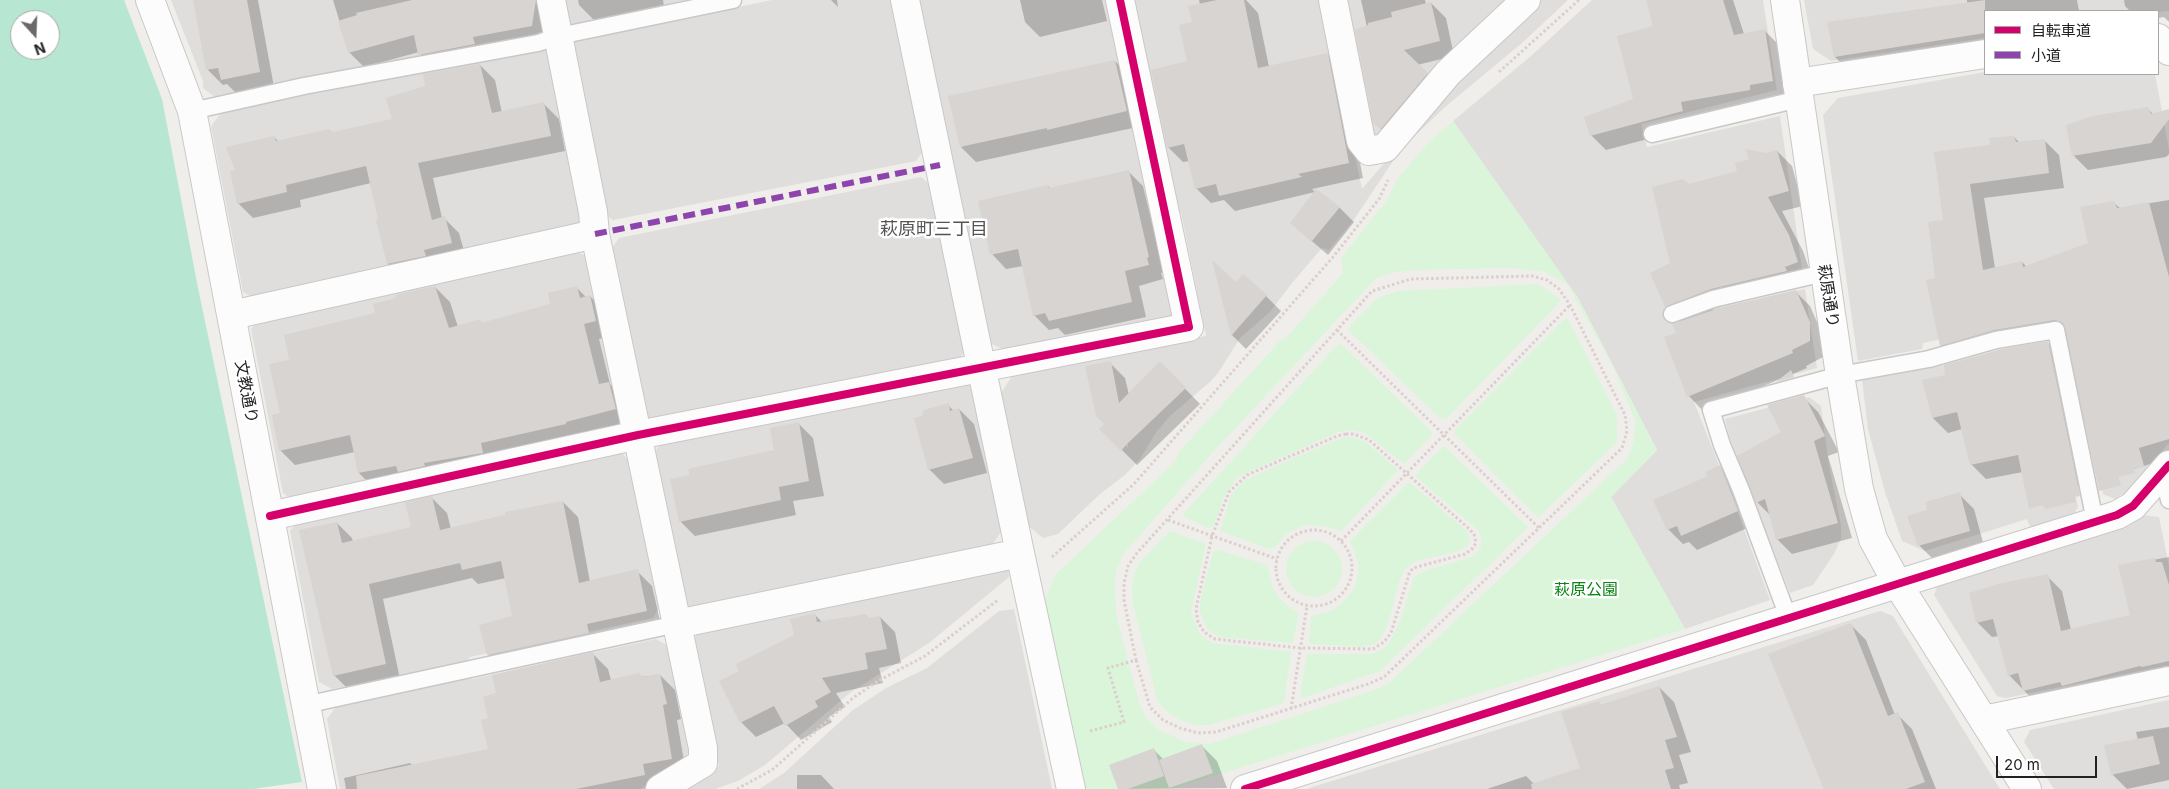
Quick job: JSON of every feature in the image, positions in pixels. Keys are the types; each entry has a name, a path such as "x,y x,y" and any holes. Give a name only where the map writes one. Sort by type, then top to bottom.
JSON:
{"street":[{"name":"文教通り","path":"150,0 192,111 322,789"},
{"path":"551,0 593,212 595,234 702,748 703,763 660,789"},
{"path":"905,0 1071,789"},
{"path":"270,516 638,435 1188,327 1120,0"},
{"path":"1332,0 1362,141 1369,152 1384,148 1448,73 1526,0"},
{"name":"萩原通り","path":"1785,0 1824,273 1858,489 1873,539 1897,583 2027,789"},
{"path":"2159,39 2169,51"},
{"path":"1798,91 1984,54"},
{"path":"232,315 595,234"},
{"path":"1245,789 2117,515 2133,506 2166,468"},
{"path":"677,624 1020,553"},
{"path":"1984,720 2169,681"}],"lane":[{"path":"192,111 304,86 538,43 559,36 733,0"},
{"path":"1652,134 1798,91"},
{"path":"1672,314 1713,299 1824,273"},
{"path":"1788,617 1741,490 1722,445 1711,410 1840,374 1929,359 1996,340 2056,330 2095,521"},
{"path":"2166,468 2169,500"},
{"path":"306,705 677,624"}],"path":[{"path":"1496,74 1579,0"},
{"path":"737,789 772,770 853,698 878,681 925,656 987,607 1026,581 1134,484 1333,258 1379,199 1393,173"},
{"path":"1532,276 1547,280 1559,289 1570,305 1625,415 1627,431 1622,448 1384,677 1368,684 1216,732 1198,733 1180,728 1163,720 1150,707 1136,660 1126,616 1124,583 1128,566 1137,553 1337,330 1372,291 1411,280 1532,276"},
{"path":"1341,541 1570,305"},
{"path":"1337,330 1539,528"},
{"path":"1354,434 1369,440 1467,527 1474,534 1476,543 1472,549 1464,554 1413,568 1409,574 1391,633 1384,642 1373,649 1359,650 1300,648 1215,639 1204,632 1198,622 1196,609 1212,536 1230,492 1247,475 1337,436 1354,434"},
{"path":"1167,520 1278,559"},
{"path":"1304,532 1324,532 1341,541 1348,551 1352,562 1352,575 1348,586 1341,596 1331,603 1307,606 1286,594 1279,583 1276,571 1283,547 1292,538 1304,532"},
{"path":"1291,709 1307,606"},
{"path":"1061,739 1124,722 1108,668 1136,660"}],"shaded area":[{"path":"171,0 543,0 544,33 304,77 216,98 203,88 203,81"},
{"path":"560,0 686,0 572,24 563,15"},
{"path":"772,0 893,0 924,150 916,161 613,220 602,212 570,50 576,40"},
{"path":"920,0 1106,0 1176,317 1006,351 988,342"},
{"path":"1132,0 1323,0 1362,189 1456,80 1539,0 1568,0 1522,43 1445,107 1401,149 1353,221 1329,250 1322,248 1270,312 1240,338 1218,373 1170,416 1155,434 1140,459 1125,475 1100,494 1058,534 1043,538 1026,524 1000,394 1013,375 1206,336 1181,213 1176,212"},
{"path":"1342,0 1512,0 1382,138 1370,134"},
{"path":"1592,0 1763,0 1777,90 1641,124 1647,147 1780,116 1802,269 1710,290 1667,305 1674,323 1719,307 1805,289 1817,368 1694,402 1770,600 1685,629 1611,497 1657,450 1578,298 1453,121 1531,56"},
{"path":"1804,0 2169,0 2169,11 2159,12 2159,10 1984,10 1984,38 1831,61 1813,49"},
{"path":"547,50 586,215 577,230 257,300 243,292 211,126 221,113 309,94"},
{"path":"1984,72 1984,75 2155,75 2169,149 2169,443 2129,490 2115,499 2103,494 2065,308 1990,329 1923,343 1922,349 1858,361 1823,115 1838,98"},
{"path":"921,177 932,186 966,348 957,363 660,425 644,416 610,251 619,238"},
{"path":"575,251 588,257 622,418 614,430 294,501 283,493 251,329 260,317"},
{"path":"2044,341 2078,507 2074,514 2030,527 2027,519 1925,551 1902,541 1885,492 1868,429 1862,380 1992,357 1999,348"},
{"path":"962,379 973,384 1003,529 988,551 696,612 684,603 653,455 662,441"},
{"path":"1809,397 1821,406 1829,466 1841,525 1841,539 1834,554 1813,585 1790,593 1730,438 1725,419"},
{"path":"622,453 632,464 661,605 653,618 470,657 467,661 332,689 319,682 290,531 300,518 433,493"},
{"path":"2141,515 2159,517 2169,566 2169,665 2006,698 1997,696 1934,595 1938,584 2126,526"},
{"path":"1008,566 1009,577 929,643 851,692 765,765 738,781 715,789 679,789 719,766 693,641 700,629"},
{"path":"1014,609 1052,789 759,789 784,773 853,710 886,688 927,668 999,611"},
{"path":"1880,611 1893,616 2000,789 1306,789"},
{"path":"656,639 670,647 692,747 681,765 640,789 340,789 327,719 336,707 467,675 472,679"},
{"path":"2169,700 2169,789 2054,789 2024,742 2030,730"}],"green space":[{"path":"0,0 124,0 162,99 198,288 302,782 253,789 0,789"},
{"name":"萩原公園","path":"1453,121 1578,298 1657,450 1611,497 1685,629 1172,789 1083,789 1045,600 1055,575 1176,461 1178,453 1280,341 1286,338 1343,273 1341,258 1387,200 1397,179 1429,142","holes":["1509,268 1543,271 1567,284 1613,367 1636,422 1633,444 1628,458 1388,684 1372,691 1210,744 1186,742 1159,730 1145,716 1140,706 1116,614 1115,581 1117,567 1125,552 1214,451 1376,278 1395,272 1417,270"]},
{"path":"1538,284 1561,301 1446,419 1441,419 1347,329 1377,298 1399,291"},
{"path":"1564,319 1568,319 1615,411 1617,418 1617,442 1538,518 1455,434 1455,430"},
{"path":"1341,344 1432,432 1431,436 1404,464 1365,433 1351,430 1338,432 1238,477 1226,493 1213,527 1209,528 1184,517 1184,513 1337,345"},
{"path":"1345,437 1356,438 1367,443 1398,470 1341,531 1326,526 1304,525 1286,534 1275,547 1269,549 1220,531 1231,495 1244,481"},
{"path":"1444,446 1528,527 1380,671 1303,698 1300,694 1307,654 1371,654 1383,649 1389,644 1400,621 1414,577 1425,571 1472,557 1481,548 1481,537 1478,530 1416,477 1416,474"},
{"path":"1409,482 1467,531 1470,539 1469,543 1466,547 1456,552 1416,561 1404,570 1388,624 1382,637 1375,644 1362,647 1311,644 1309,641 1311,616 1331,611 1340,605 1355,588 1359,566 1350,541"},
{"path":"1170,531 1206,544 1191,613 1200,634 1212,643 1291,652 1284,702 1281,704 1209,725 1196,725 1180,720 1166,711 1158,702 1133,604 1132,591 1134,574 1139,563"},
{"path":"1308,541 1320,541 1330,545 1338,553 1342,569 1338,585 1330,593 1320,597 1308,597 1298,593 1290,585 1286,575 1286,563 1290,553 1298,545"},
{"path":"1218,550 1267,565 1274,591 1288,607 1299,613 1291,643 1219,637 1207,629 1200,612 1200,603 1213,552"}],"building":[{"path":"193,0 247,0 260,72 221,80 218,68 206,70"},
{"path":"412,0 536,0 532,26 473,37 475,44 418,55 414,35 348,53 338,21 357,15 356,13"},
{"path":"1217,0 1244,0 1258,68 1328,53 1349,163 1298,174 1302,177 1219,196 1216,184 1195,189 1184,144 1167,148 1151,70 1187,61 1179,25 1192,22 1188,6"},
{"path":"1646,0 1723,0 1734,35 1765,29 1773,81 1750,85 1750,90 1681,102 1683,111 1590,136 1584,117 1633,99 1617,36 1653,26"},
{"path":"1985,0 1984,33 1834,57 1827,22"},
{"path":"1431,2 1440,41 1404,50 1428,73 1381,129 1373,123 1355,30 1368,25 1368,23 1392,17 1391,12"},
{"path":"1115,60 1127,111 1047,130 1047,128 960,147 948,96"},
{"path":"480,64 492,113 544,102 551,136 418,163 432,220 445,216 452,243 424,250 426,256 387,264 376,220 378,219 366,166 286,185 287,192 237,204 230,171 235,170 226,147 274,136 276,141 329,129 333,132 392,119 386,98 425,86 423,74"},
{"path":"2148,107 2151,114 2169,109 2169,119 2151,143 2072,156 2066,125 2093,116"},
{"path":"2014,136 2016,142 2045,139 2049,173 1970,184 1983,270 2022,261 2023,267 2088,243 2080,207 2114,201 2117,208 2149,202 2169,277 2169,439 2139,448 2144,466 2134,469 2135,473 2118,477 2121,485 2099,491 2063,323 2054,320 1994,330 1940,346 1926,280 1935,278 1928,222 1943,220 1934,152 1990,145 1989,138"},
{"path":"1745,149 1766,153 1777,150 1789,191 1768,197 1789,235 1798,262 1785,267 1787,271 1711,289 1665,307 1650,273 1670,263 1652,187 1683,179 1689,184 1737,171 1735,163 1749,159"},
{"path":"1129,170 1149,257 1147,258 1149,265 1125,271 1132,302 1049,321 1045,313 1033,316 1018,249 990,255 978,201 1048,185 1049,188"},
{"path":"1316,189 1340,207 1312,241 1290,223"},
{"path":"1212,260 1236,282 1243,274 1267,295 1231,336"},
{"path":"435,286 449,328 481,319 481,323 550,304 548,293 577,286 580,298 590,295 596,321 584,324 599,384 609,382 616,409 566,422 566,424 481,443 483,453 424,463 425,466 398,472 396,466 358,473 350,435 279,451 272,415 280,413 269,364 289,360 284,335 375,313 373,304 396,298 395,295"},
{"path":"1796,290 1810,322 1810,341 1792,350 1793,353 1687,397 1664,337 1676,333 1672,324 1716,309"},
{"path":"2048,341 2080,496 2075,497 2076,502 2046,509 2042,505 2029,509 2018,455 1970,465 1957,412 1932,418 1922,380 1945,375 1944,365 1998,350"},
{"path":"1111,361 1119,403 1160,361 1186,388 1127,444 1128,447 1126,445 1121,451 1099,429 1104,424 1096,416 1085,366"},
{"path":"1791,370 1794,377 1776,382"},
{"path":"1804,395 1825,436 1814,441 1838,523 1776,540 1765,499 1756,503 1737,456 1781,432 1767,405"},
{"path":"949,403 950,411 959,408 973,458 928,470 914,418 922,416 924,410"},
{"path":"799,422 809,481 779,487 781,500 679,522 670,479 690,475 688,469 774,450 770,428"},
{"path":"1720,465 1738,511 1681,536 1677,526 1667,530 1653,500 1708,476 1705,472"},
{"path":"1960,492 1970,531 1918,546 1907,516 1927,510 1926,502"},
{"path":"432,496 440,530 505,515 505,512 563,501 579,583 638,569 647,611 587,624 589,633 487,655 479,625 512,616 501,561 462,570 460,563 369,584 386,664 333,676 299,530 337,522 342,543 411,527 405,502"},
{"path":"2155,558 2156,562 2162,562 2169,585 2169,661 2140,666 2062,686 2060,682 2023,691 2018,673 2008,676 1993,619 1976,623 1969,593 2002,583 2048,574 2061,631 2130,615 2118,565"},
{"path":"815,613 817,622 866,614 868,618 880,616 887,649 865,653 868,669 822,678 831,692 815,701 818,707 785,726 774,706 740,723 719,681 739,671 736,664 794,635 790,619"},
{"path":"1851,623 1888,716 1898,712 1925,782 1906,789 1824,789 1768,654"},
{"path":"593,652 600,682 639,673 643,677 660,674 667,704 663,705 672,759 643,764 645,775 576,789 357,789 356,776 488,749 481,720 488,718 483,697 496,693 492,675"},
{"path":"1659,686 1677,737 1665,740 1674,768 1665,770 1671,789 1532,789 1531,784 1580,768 1561,712 1599,701 1600,705"},
{"path":"2153,736 2160,764 2111,775 2104,745"},
{"path":"1202,744 1213,773 1169,788 1159,760"},
{"path":"1154,748 1164,776 1128,789 1118,789 1109,765"}],"marked path":[{"path":"595,234 940,165"}],"cycle path":[{"path":"270,516 638,435 1189,327 1120,0"},
{"path":"1245,789 2117,515 2133,506 2169,465"}],"district":[{"name":"萩原町三丁目","path":"934,230"}]}
